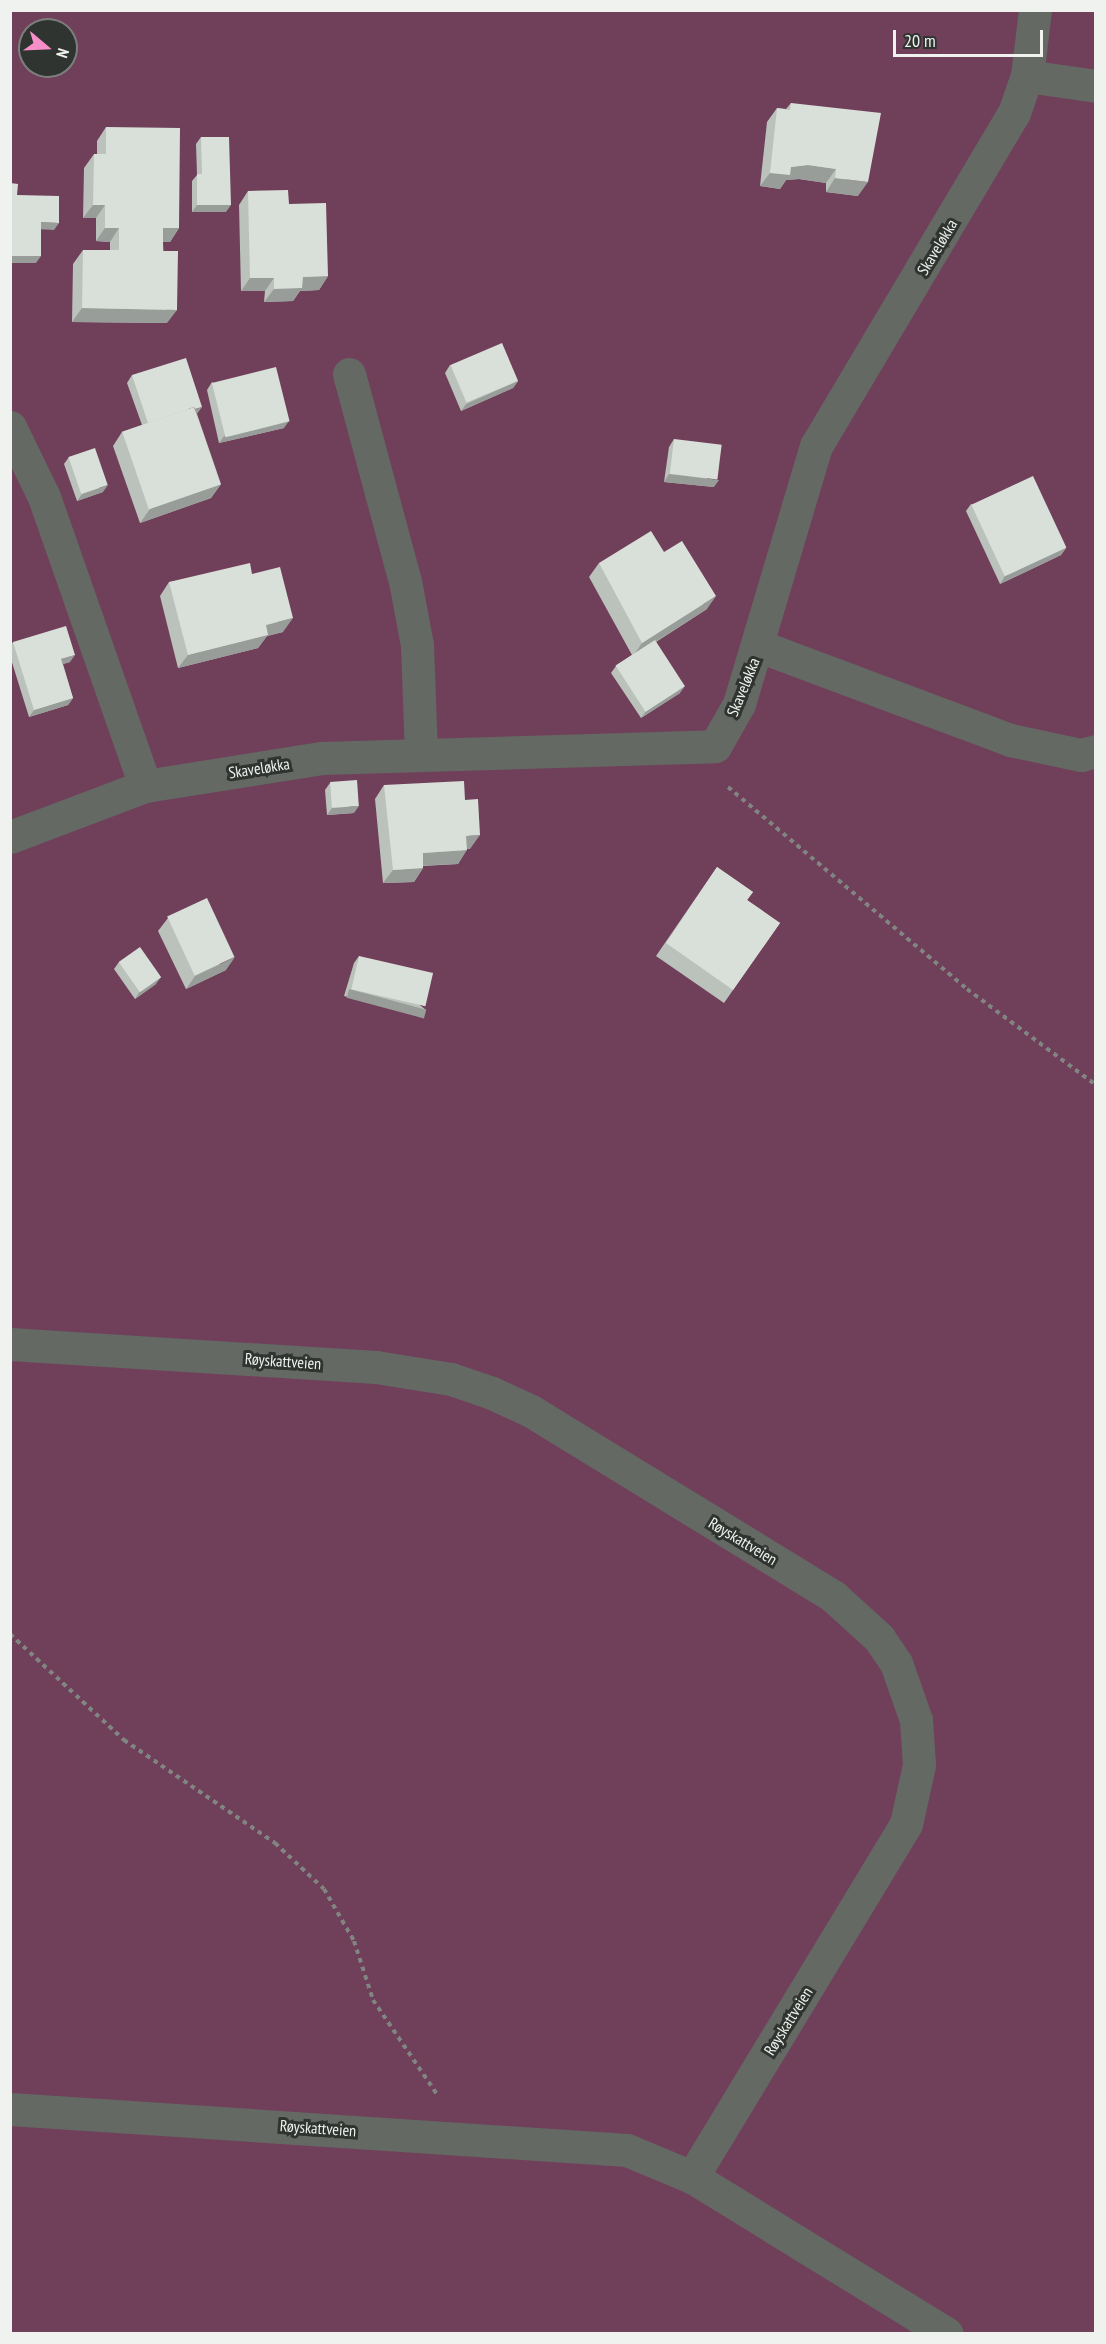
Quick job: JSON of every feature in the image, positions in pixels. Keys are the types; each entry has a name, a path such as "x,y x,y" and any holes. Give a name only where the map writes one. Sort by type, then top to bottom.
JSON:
{"street":[{"name":"Skaveløkka","path":"10,837 146,786 321,758 421,752 689,750 715,746 740,704 759,646 816,446 852,379 935,252 1014,113 1027,76 1035,10"},
{"path":"1027,76 1095,86"},
{"path":"349,374 407,591 417,645 421,752"},
{"path":"10,427 44,497 146,786"},
{"path":"759,646 1010,740 1082,756 1095,751"},
{"name":"Røyskattveien","path":"10,1344 376,1367 452,1379 492,1393 531,1411 834,1597 879,1638 904,1681 916,1720 919,1765 906,1824 692,2177"},
{"name":"Røyskattveien","path":"10,2109 475,2138 627,2150 692,2177 947,2334"}],"path":[{"path":"689,750 957,982 1095,1085"},
{"path":"10,1634 124,1740 275,1843 324,1889 354,1941 373,2000 444,2104 475,2138"}],"shaded area":[{"path":"11,11 1095,11 1095,2333 11,2333"}],"building":[{"path":"791,103 881,113 868,182 835,178 836,169 808,165 791,167 790,175 770,173 777,108 790,110"},
{"path":"106,127 180,128 179,228 163,228 163,251 178,251 177,310 82,308 83,250 119,250 119,228 105,228 105,205 93,205 94,154 106,154"},
{"path":"201,137 229,137 231,205 197,205 197,174 202,174"},
{"path":"10,183 18,184 17,195 59,196 59,223 41,222 41,256 10,256"},
{"path":"288,190 289,204 326,203 328,276 303,277 302,288 274,289 274,278 250,278 248,191"},
{"path":"502,343 518,381 466,403 450,365"},
{"path":"186,358 202,407 195,409 194,407 148,423 132,375"},
{"path":"276,367 290,421 226,437 212,383"},
{"path":"194,407 221,485 149,509 122,432"},
{"path":"674,439 722,445 717,480 670,474"},
{"path":"95,448 108,485 81,494 69,457"},
{"path":"1033,476 1066,548 1005,576 971,505"},
{"path":"651,531 664,552 682,541 716,596 642,643 599,563"},
{"path":"250,563 252,574 280,567 293,618 266,625 268,635 188,655 169,582"},
{"path":"66,626 75,655 61,659 73,698 34,710 13,642"},
{"path":"655,640 685,686 646,712 616,666"},
{"path":"357,780 359,806 332,808 330,782"},
{"path":"464,781 465,800 478,799 480,835 466,836 467,850 423,853 423,868 393,870 384,785"},
{"path":"717,867 753,892 747,900 780,923 733,990 666,943"},
{"path":"207,898 234,957 195,976 167,917"},
{"path":"140,947 161,977 140,992 119,962"},
{"path":"359,956 433,973 425,1006 351,989"}]}
